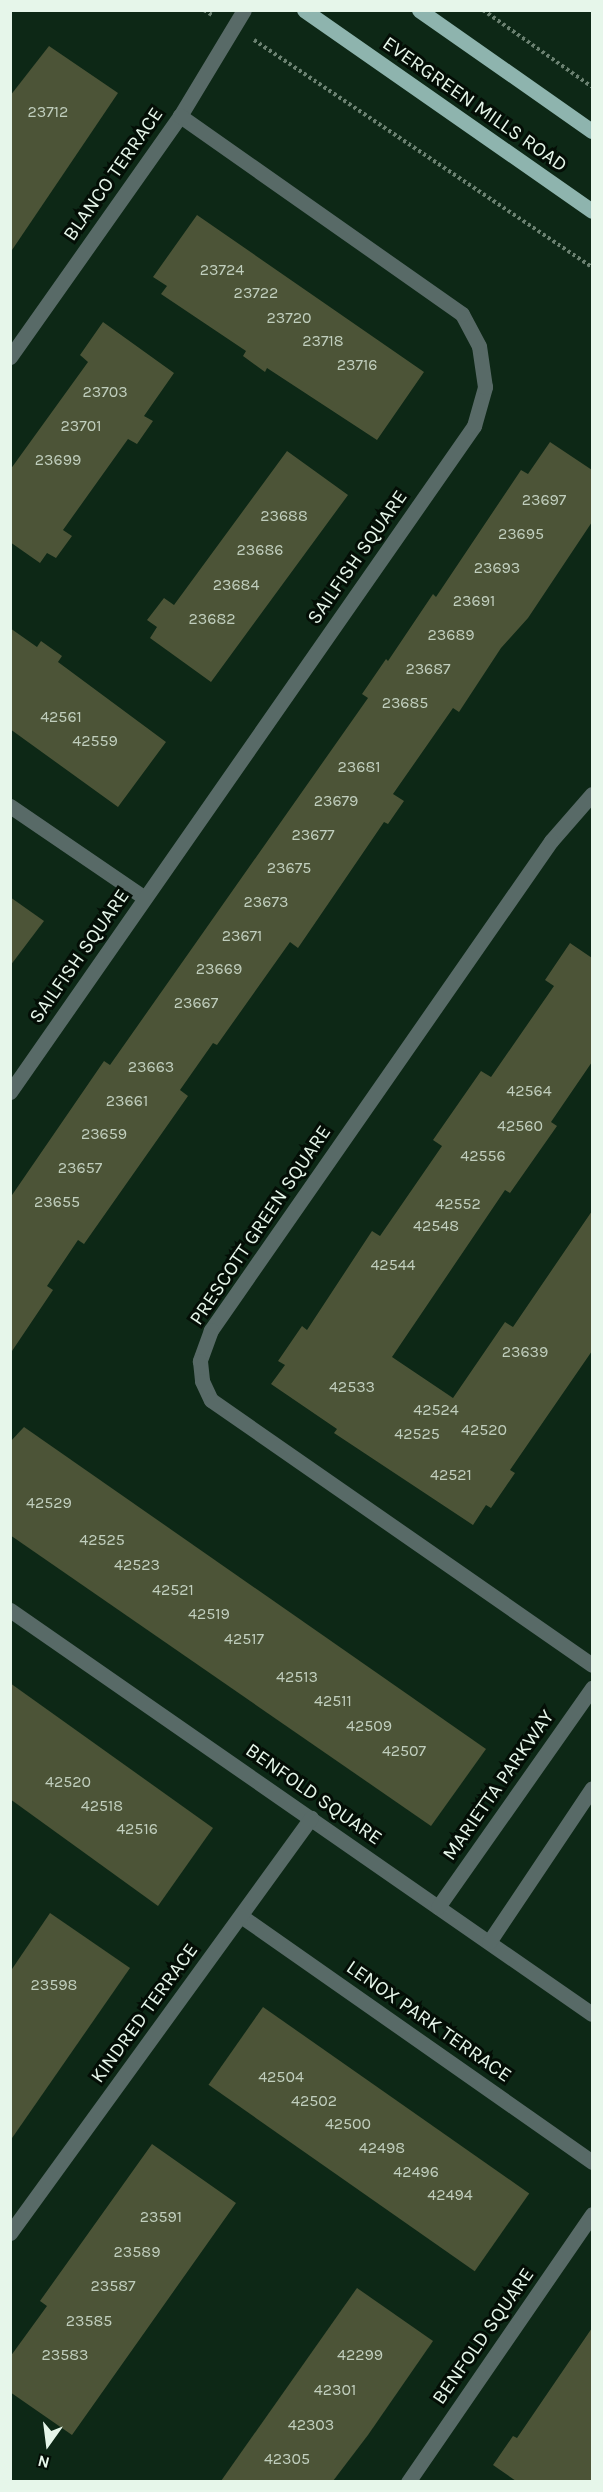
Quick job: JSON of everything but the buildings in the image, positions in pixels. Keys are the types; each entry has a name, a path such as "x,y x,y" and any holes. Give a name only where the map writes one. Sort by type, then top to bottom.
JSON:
{"main road":[{"name":"EVERGREEN MILLS ROAD","path":"304,10 592,212"},
{"path":"419,10 592,131"}],"street":[{"name":"BLANCO TERRACE","path":"10,357 180,116 244,10"},
{"name":"SAILFISH SQUARE","path":"10,1092 474,426 485,387 479,346 462,314 180,116"},
{"name":"PRESCOTT GREEN SQUARE","path":"592,794 550,841 218,1320 200,1361 202,1381 211,1400 592,1665"},
{"path":"10,806 145,898"},
{"name":"BENFOLD SQUARE","path":"10,1610 592,2014"},
{"name":"MARIETTA PARKWAY","path":"438,1907 592,1688"},
{"path":"489,1942 592,1788"},
{"name":"KINDRED TERRACE","path":"10,2233 311,1818"},
{"name":"LENOX PARK TERRACE","path":"241,1916 592,2162"},
{"name":"BENFOLD SQUARE","path":"408,2481 592,2214"}],"path":[{"path":"204,10 299,67 592,267"},
{"path":"483,10 592,87"}]}
